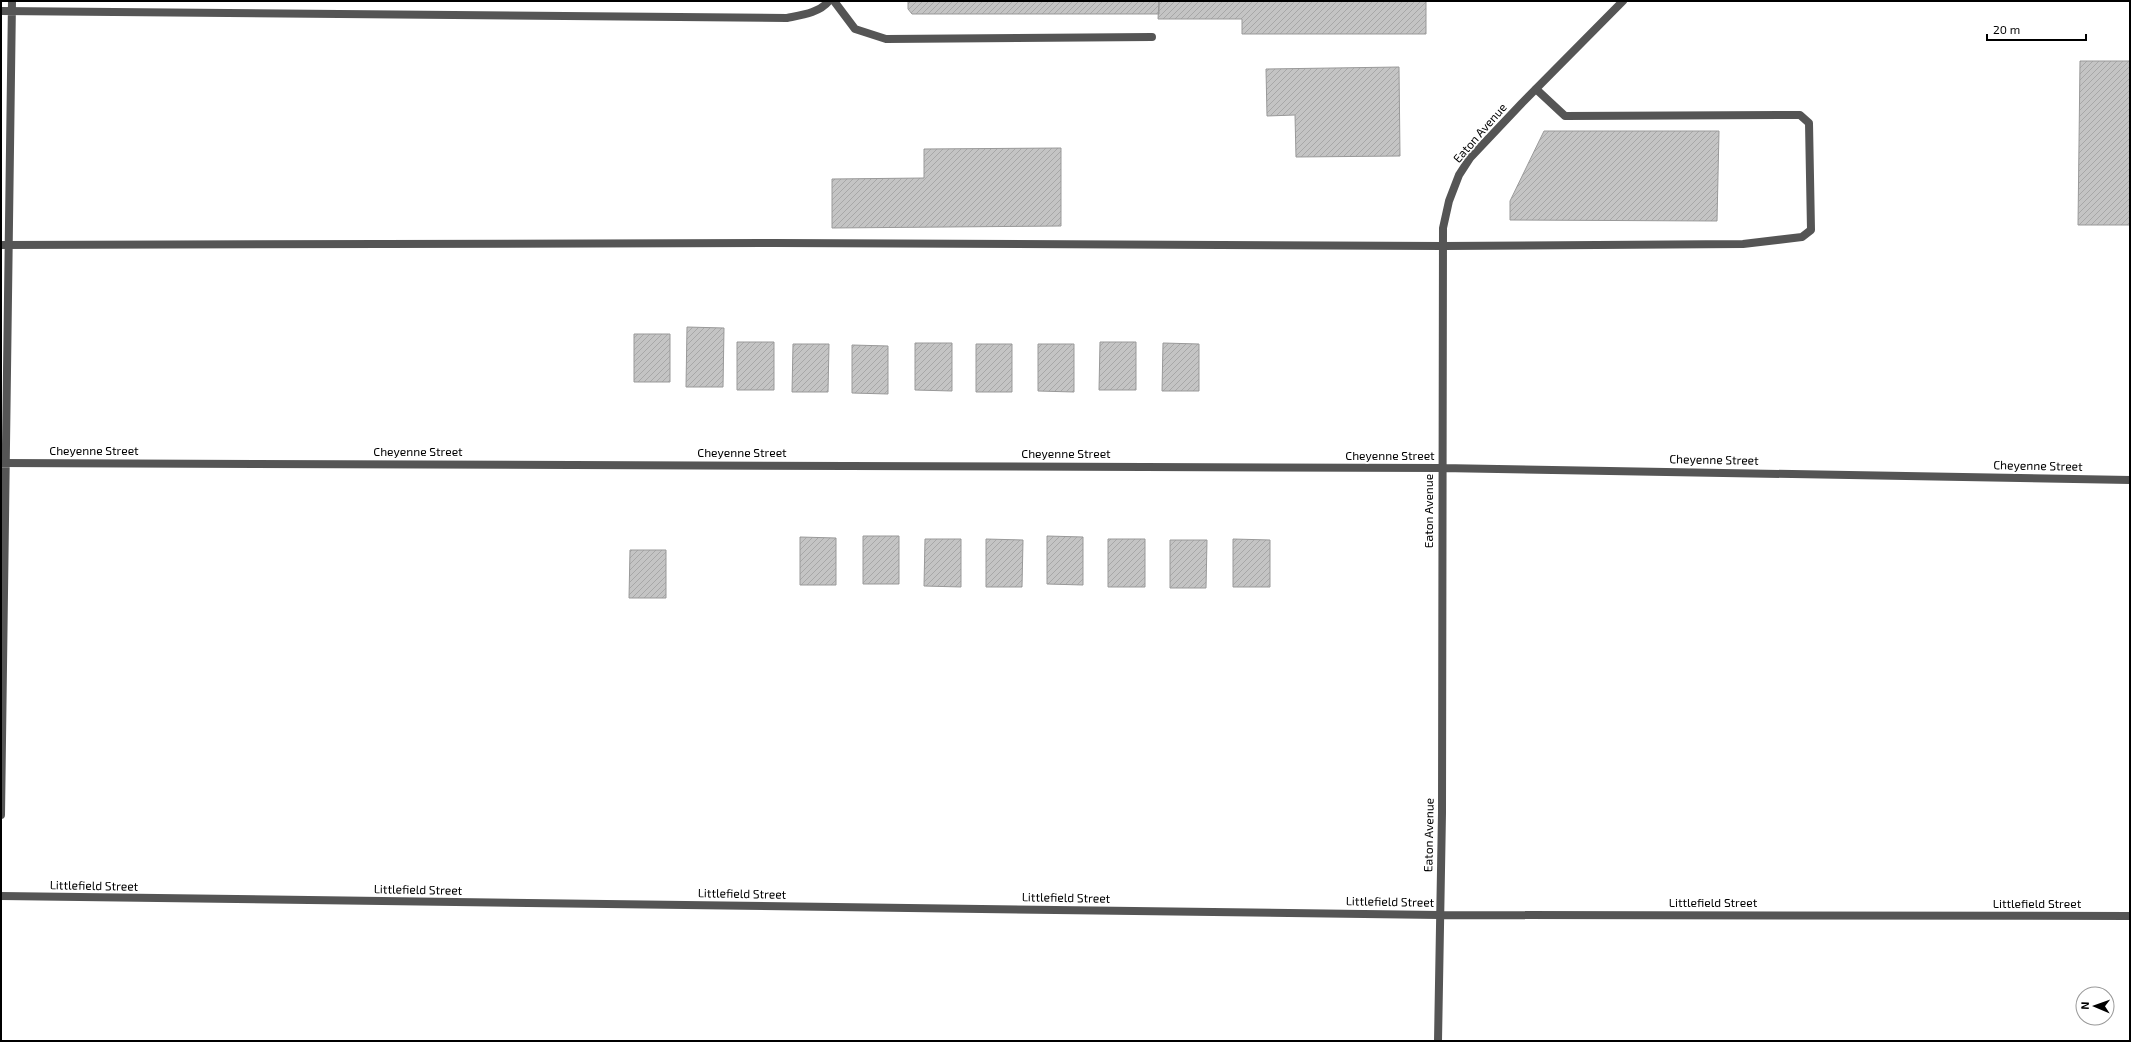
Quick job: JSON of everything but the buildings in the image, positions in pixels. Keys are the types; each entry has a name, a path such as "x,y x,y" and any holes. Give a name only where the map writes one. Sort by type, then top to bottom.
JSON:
{"street":[{"path":"1,814 5,245 12,1"},
{"path":"1,11 786,18 811,13 825,7 830,1"},
{"path":"834,1 855,29 886,39 1152,37"},
{"name":"Eaton Avenue","path":"1438,1041 1439,915 1442,813 1441,468 1443,228 1449,201 1459,175 1470,158 1536,88 1623,1"},
{"path":"5,245 792,243 1443,246 1743,244 1802,237 1811,230 1809,123 1800,115 1565,116 1536,88"},
{"name":"Cheyenne Street","path":"3,463 1441,468 2130,480"},
{"name":"Littlefield Street","path":"1,896 1439,915 2130,916"}]}
